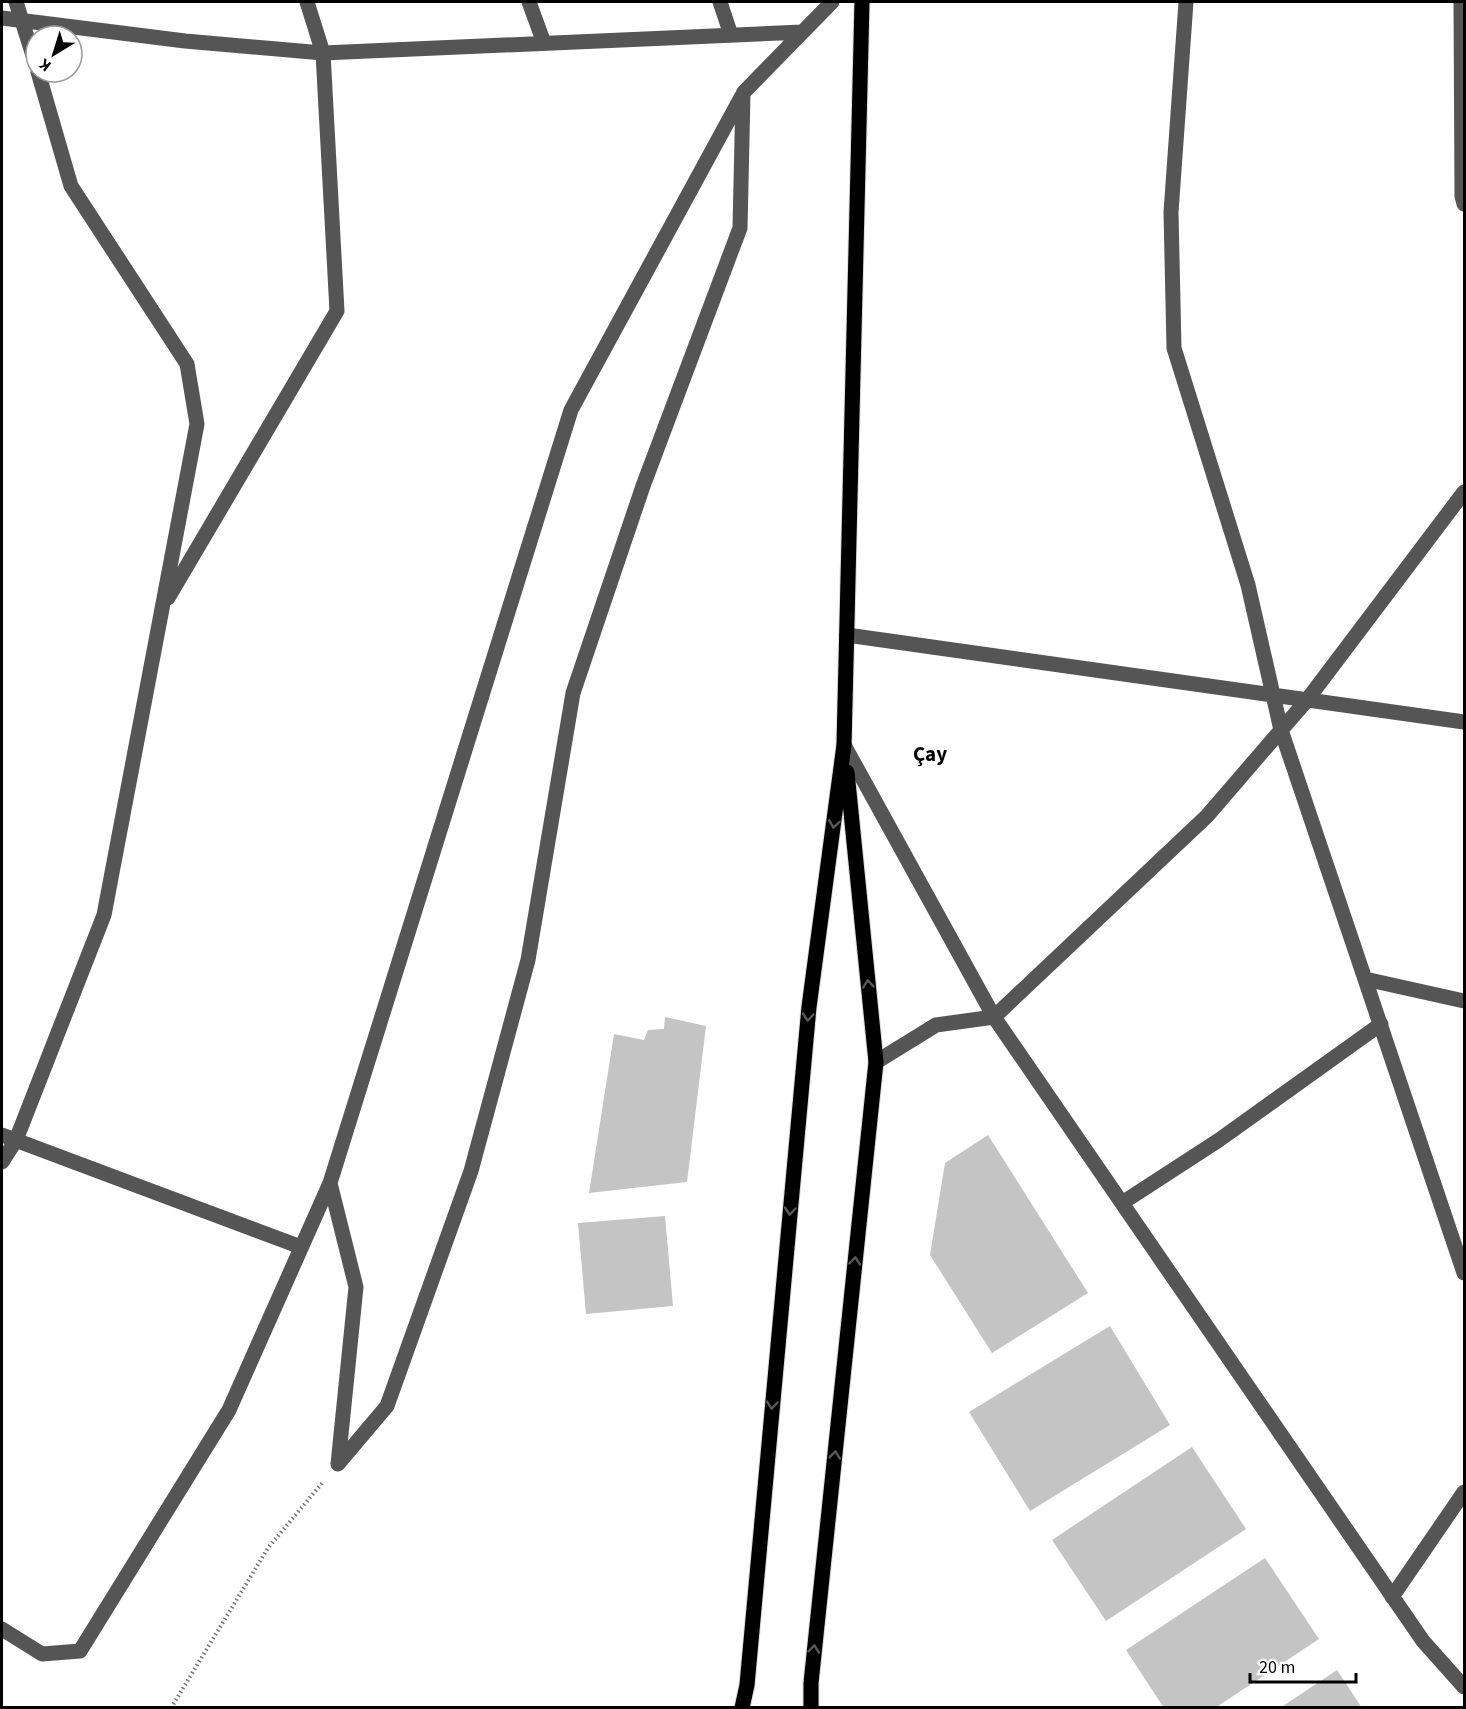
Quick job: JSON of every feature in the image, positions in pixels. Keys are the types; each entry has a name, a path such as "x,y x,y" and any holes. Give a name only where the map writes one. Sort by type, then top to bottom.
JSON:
{"main road":[{"path":"742,1707 748,1673 809,1007 844,745 862,2"},
{"path":"811,1707 811,1683 876,1062 844,745"}],"street":[{"path":"15,2 24,26"},
{"path":"162,609 337,310 323,53 307,2"},
{"path":"529,2 544,43"},
{"path":"720,2 731,35"},
{"path":"2,1629 42,1654 80,1651 229,1410 330,1183 571,410 744,92 832,2"},
{"path":"1186,2 1171,212 1174,348 1248,585 1281,730 1464,1273"},
{"path":"1461,2 1462,196 1464,204"},
{"path":"2,18 185,41 323,53 802,32"},
{"path":"2,1162 9,1138 104,915 197,424 187,364 71,186 41,84"},
{"path":"338,1464 387,1406 471,1171 528,960 573,693 643,486 740,228 744,92"},
{"path":"876,1062 936,1025 994,1017 1207,816 1307,700 1464,492"},
{"path":"846,635 1464,722"},
{"path":"844,745 994,1017 1422,1641 1464,1687"},
{"path":"1365,979 1464,1001"},
{"path":"1122,1203 1219,1140 1381,1024"},
{"path":"9,1138 301,1248"},
{"path":"330,1183 356,1287 338,1464"},
{"path":"1392,1597 1464,1492"}],"path":[{"path":"171,1707 268,1548 338,1464"}],"building":[{"path":"665,1017 706,1026 687,1182 589,1193 614,1034 644,1040 648,1030 664,1029"},
{"path":"988,1135 1088,1293 992,1353 930,1255 945,1163"},
{"path":"665,1216 673,1306 586,1314 578,1223"},
{"path":"1110,1326 1170,1425 1030,1511 969,1412"},
{"path":"1192,1447 1246,1529 1106,1621 1052,1540"},
{"path":"1265,1558 1319,1639 1215,1708 1164,1708 1126,1650"},
{"path":"1337,1670 1362,1708 1280,1708"}],"district":[{"name":"Çay","path":"930,754"}]}
